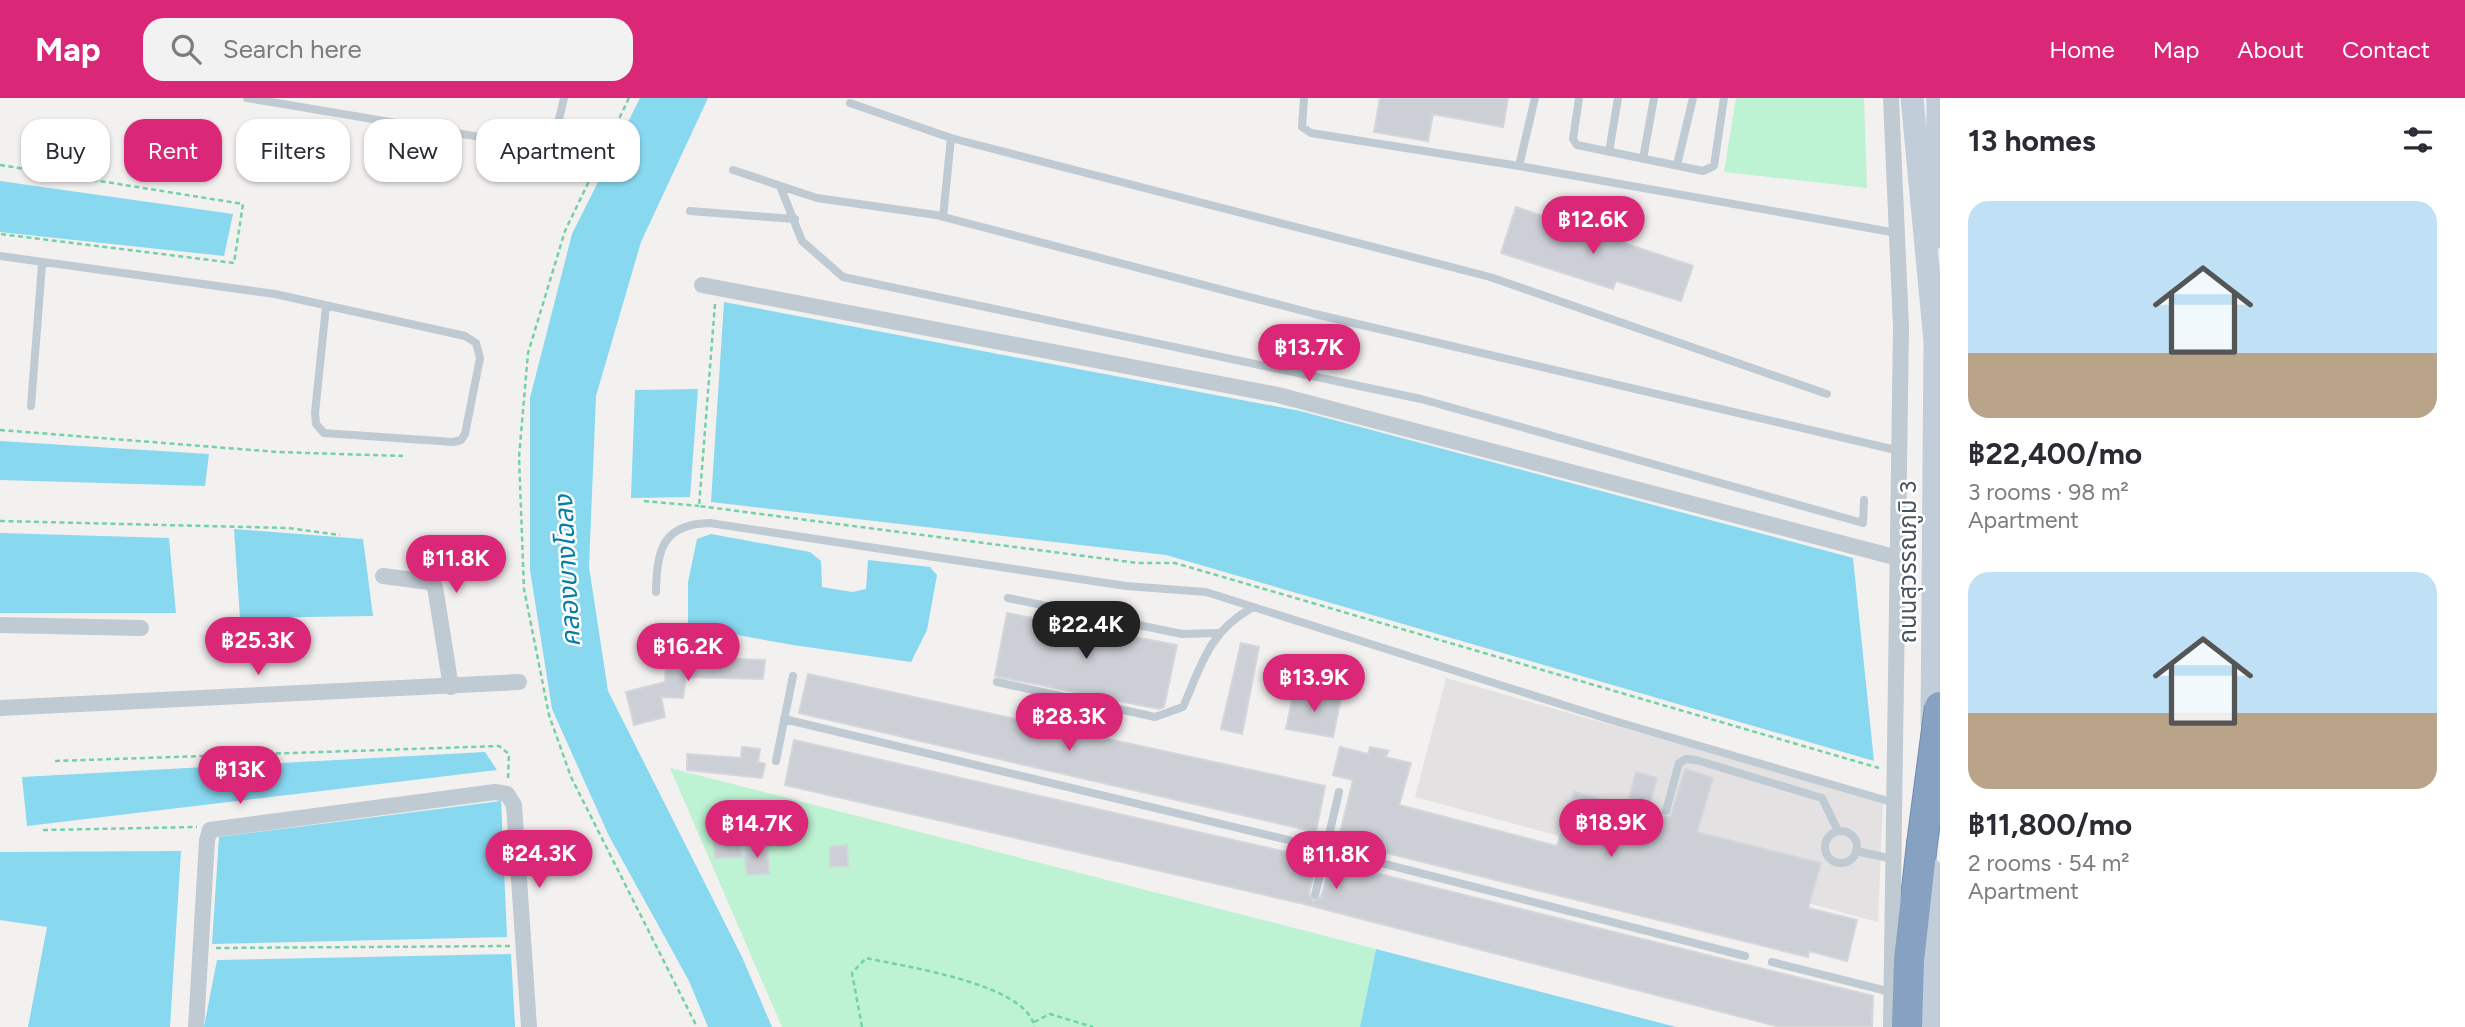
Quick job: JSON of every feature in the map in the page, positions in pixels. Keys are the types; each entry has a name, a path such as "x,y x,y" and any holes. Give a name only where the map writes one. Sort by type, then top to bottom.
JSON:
{"highway":[{"path":"1907,1027 1914,909 1940,707"}],"main road":[{"name":"ถนนสุวรรณภูมิ 3","path":"1912,98 1934,341 1930,1027"},
{"path":"1934,341 1938,98"}],"street":[{"path":"1891,98 1901,327 1891,1027"},
{"path":"702,285 1278,395 1898,558"},
{"path":"383,576 430,582 435,587 451,687"},
{"path":"0,625 141,628"},
{"path":"0,708 519,682"},
{"path":"196,1027 198,948 210,830 495,792 507,794 514,806 529,1027"}],"lane":[{"path":"247,98 552,149 564,98"},
{"path":"1304,98 1302,127 1311,133 1519,166 1897,233"},
{"path":"1519,166 1535,98"},
{"path":"1579,98 1574,142 1703,171 1714,166 1724,98"},
{"path":"1609,152 1618,98"},
{"path":"1643,159 1654,98"},
{"path":"1677,165 1693,98"},
{"path":"850,103 951,138 1490,277 1827,394"},
{"path":"943,217 951,138"},
{"path":"733,170 817,198 943,217 1315,314 1900,451"},
{"path":"780,186 802,241 843,276 1421,399 1863,523 1864,500"},
{"path":"690,211 795,219"},
{"path":"0,256 275,294 465,336 476,343 480,358 465,434 461,440 453,442 324,433 316,424 314,413 326,306"},
{"path":"31,406 43,264"},
{"path":"656,592 659,551 667,539 685,526 710,523 1126,586 1206,593 1229,598 1250,609 1895,803"},
{"path":"1007,598 1182,634 1218,633"},
{"path":"998,682 1155,717 1183,707 1218,633 1230,620 1250,609"},
{"path":"776,761 793,676"},
{"path":"784,719 1326,849 1745,956"},
{"path":"1666,811 1679,763 1686,759 1696,760 1822,798 1838,831 1852,836 1856,850"},
{"path":"1315,895 1339,792"},
{"path":"1838,831 1826,841 1828,856 1836,862 1846,862 1856,850"},
{"path":"1856,850 1893,859"},
{"path":"1772,962 1891,992"}],"path":[{"path":"629,98 565,231 528,353 519,457 524,589 549,715 567,766 635,909 658,946 697,1027"},
{"path":"0,165 243,204 234,263 0,234"},
{"path":"0,430 277,452 402,456"},
{"path":"644,501 699,506"},
{"path":"0,521 288,528 340,535"},
{"path":"55,761 499,746 509,754 507,794"},
{"path":"43,830 218,827"},
{"path":"198,948 524,946"},
{"path":"862,1027 852,972 866,958 993,989 1020,1005 1034,1027"},
{"path":"1033,1022 1050,1014 1093,1027"}],"shaded area":[{"path":"1446,678 1883,802 1878,922 1415,797"}],"green space":[{"path":"1736,98 1864,98 1867,188 1724,172"},
{"path":"670,768 1376,949 1360,1027 782,1027"}],"water":[{"name":"คลองบางโฉลง","path":"640,98 708,98 641,242 596,396 589,567 608,691 742,957 772,1027 708,1027 689,981 609,836 552,709 530,570 530,398 572,234 598,182 640,182 640,119 630,119"},
{"path":"0,181 233,214 224,256 0,232"},
{"path":"724,302 1300,411 1853,558 1874,761 1166,555 711,502"},
{"path":"698,389 690,497 631,498 635,390"},
{"path":"0,441 209,454 205,486 0,480"},
{"path":"234,529 363,539 373,616 240,618"},
{"path":"0,533 169,538 176,613 0,613"},
{"path":"711,534 810,552 821,561 822,587 852,592 866,589 868,560 930,567 937,575 927,630 911,662 688,626 688,582 697,539"},
{"path":"485,752 497,770 27,826 22,777"},
{"path":"501,801 507,937 212,944 219,837"},
{"path":"181,851 170,1027 28,1027 47,927 0,920 0,852"},
{"path":"1376,949 1676,1027 1360,1027"},
{"path":"511,954 515,1027 204,1027 217,960"}],"building":[{"path":"1380,98 1508,98 1503,127 1433,114 1428,141 1374,132"},
{"path":"1516,207 1693,266 1681,301 1616,281 1613,289 1501,253"},
{"path":"1007,613 1177,645 1164,707 1159,709 995,676"},
{"path":"1241,643 1259,647 1242,734 1221,729"},
{"path":"689,657 765,660 763,679 686,677 683,698 661,697 665,717 634,725 626,692 665,682 666,666"},
{"path":"808,674 1325,786 1316,832 799,713"},
{"path":"1294,691 1321,698 1323,693 1341,697 1333,737 1286,729"},
{"path":"794,740 1317,859 1309,894 1313,901 1321,897 1331,862 1873,996 1872,1027 1780,1027 1300,903 785,785"},
{"path":"742,747 760,749 758,762 765,764 762,778 687,770 687,754 741,758"},
{"path":"1340,747 1368,754 1370,747 1389,751 1385,757 1411,763 1399,805 1557,846 1574,792 1627,806 1636,772 1657,778 1648,812 1670,818 1685,769 1713,778 1697,832 1821,863 1808,908 1857,920 1847,961 1809,951 1808,957 1338,841 1353,780 1333,775"},
{"path":"740,838 742,857 715,858 713,839"},
{"path":"847,845 848,866 830,867 830,847"},
{"path":"767,846 769,873 747,875 744,847"}]}
